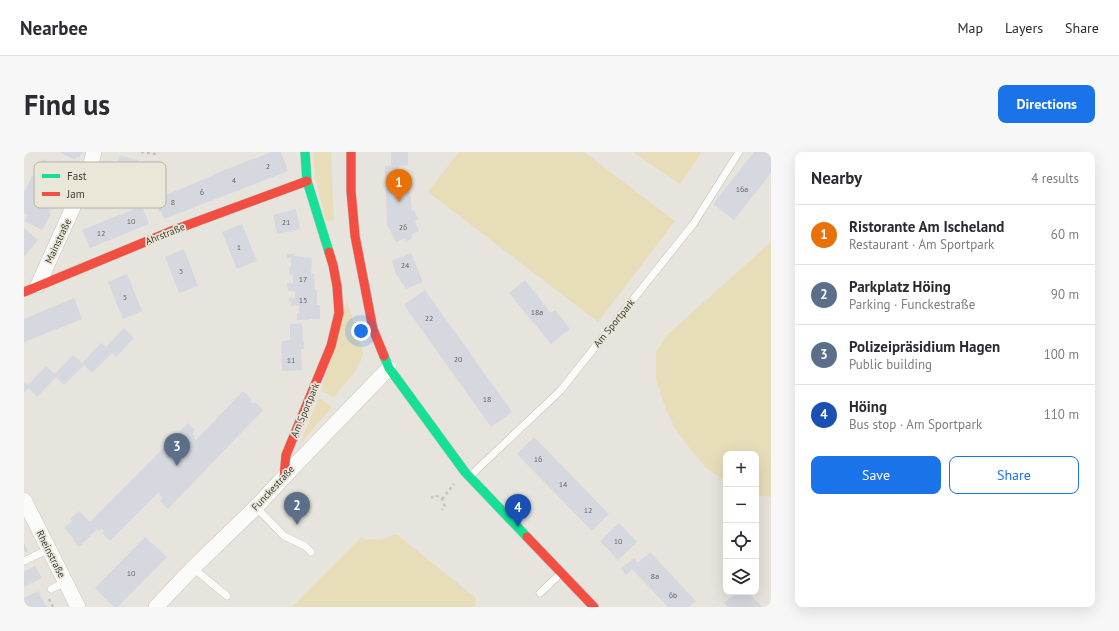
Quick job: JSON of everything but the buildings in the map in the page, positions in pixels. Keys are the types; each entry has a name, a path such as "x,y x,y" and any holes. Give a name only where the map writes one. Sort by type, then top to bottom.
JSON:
{"street":[{"name":"Mainstraße","path":"91,162 94,152"},
{"name":"Am Sportpark","path":"284,477 286,455 331,346 339,313 333,265 307,180 305,152"},
{"path":"350,152 355,236 373,329 389,368 469,476 594,607"},
{"name":"Ahrstraße","path":"31,288 174,230 307,180"},
{"name":"Mainstraße","path":"31,288 71,208"},
{"name":"Funckestraße","path":"156,607 193,568 256,507 389,368"},
{"name":"Rheinstraße","path":"24,500 78,607"}],"lane":[{"name":"Am Sportpark","path":"469,476 560,391 694,223 739,152"},
{"path":"256,507 284,536 305,546 311,552"},
{"path":"24,561 49,549"},
{"path":"193,568 227,596"},
{"path":"540,593 561,573"},
{"path":"50,589 65,582"}],"path":[{"path":"141,152 154,154 159,152"},
{"path":"431,498 435,495 442,499 445,506 442,510"}],"shaded area":[{"path":"313,152 331,152 334,221 326,221 315,177"},
{"path":"459,152 584,152 675,221 598,322 428,192"},
{"path":"633,152 702,152 680,184"},
{"path":"771,242 771,497 759,495 759,451 723,451 723,480 706,468 675,428 666,409 656,380 656,352 666,336"},
{"path":"347,301 363,353 359,365 334,397 321,391"},
{"path":"319,398 332,407 300,444"},
{"path":"396,534 476,598 475,607 292,607 361,538 388,538"}],"traffic: fast":[{"path":"305,152 307,181 329,252"},
{"path":"384,356 389,368 465,472 527,537"}],"traffic: jam":[{"path":"351,152 351,191 355,236 373,329 384,356"},
{"path":"24,292 174,230 307,181"},
{"path":"284,477 286,455 331,346 339,313 337,286 329,252"},
{"path":"527,537 594,607"}],"place":[{"name":"Ristorante Am Ischeland","path":"399,202"},
{"name":"Polizeipräsidium Hagen","path":"177,466"},
{"name":"Parkplatz Höing","path":"297,525"},
{"name":"Höing","path":"518,527"}]}
